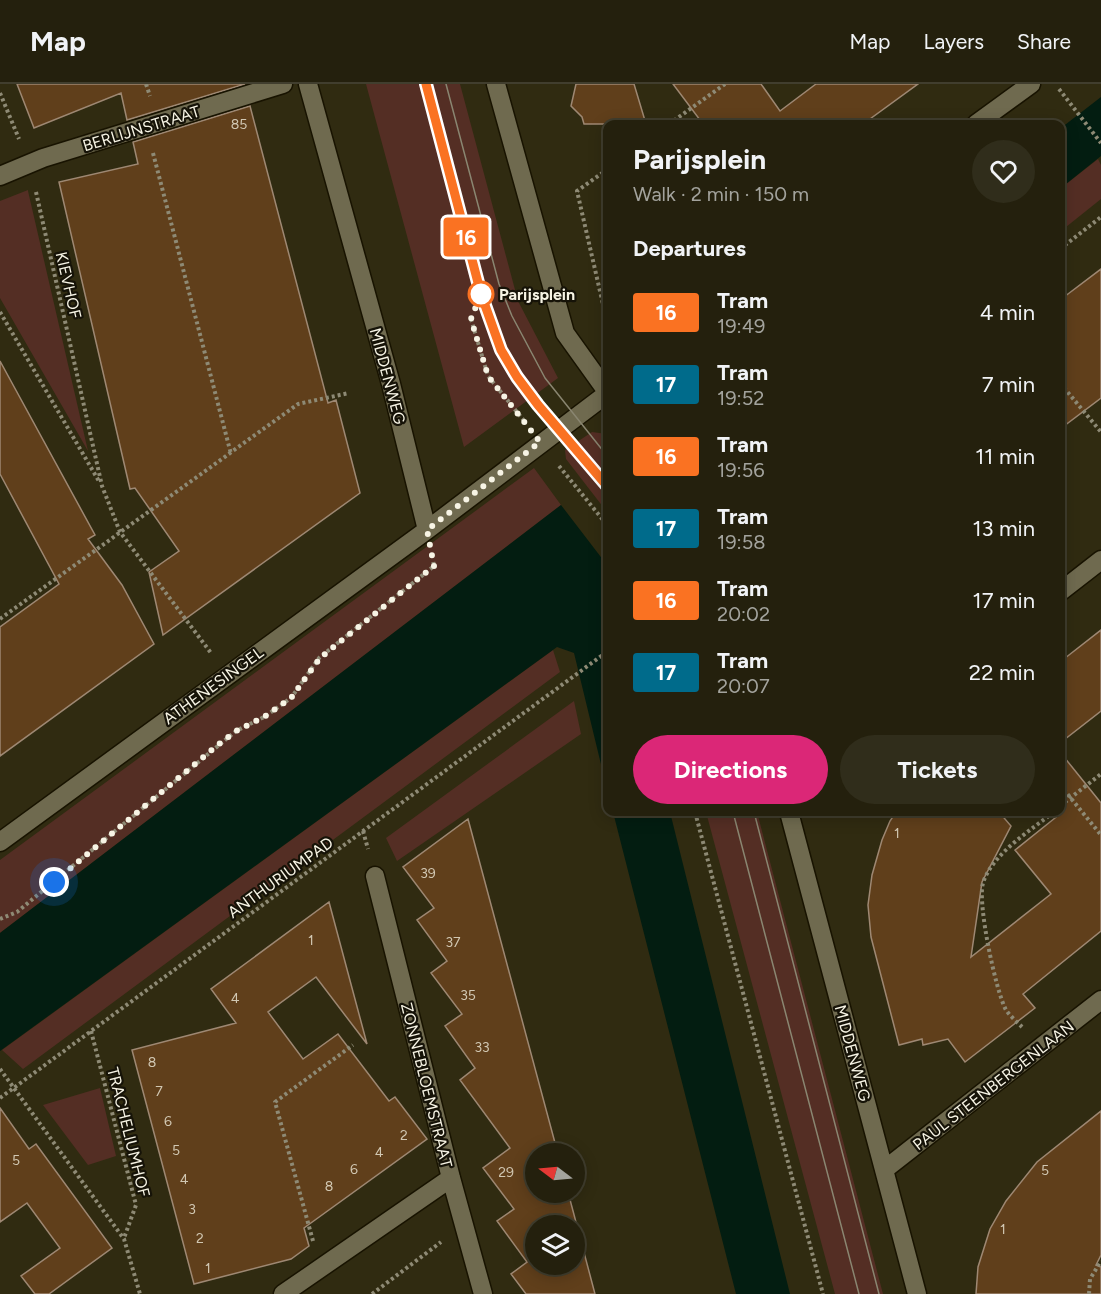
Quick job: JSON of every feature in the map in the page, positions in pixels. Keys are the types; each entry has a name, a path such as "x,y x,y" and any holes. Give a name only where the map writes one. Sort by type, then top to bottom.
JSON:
{"street":[{"name":"BERLIJNSTRAAT","path":"0,176 29,163 283,84"},
{"name":"MIDDENWEG","path":"308,84 391,384 427,530"},
{"path":"496,84 565,333 603,386"},
{"path":"982,120 1031,84"},
{"path":"427,530 540,442 603,397"},
{"name":"ATHENESINGEL","path":"0,842 427,530"},
{"path":"1065,588 1101,560"},
{"name":"MIDDENWEG","path":"790,816 917,1294"},
{"name":"ZONNEBLOEMSTRAAT","path":"375,876 450,1178 483,1294"},
{"name":"PAUL STEENBERGENLAAN","path":"884,1170 1101,1000"},
{"path":"282,1294 450,1178"}],"path":[{"path":"675,120 725,84"},
{"name":"KIEVHOF","path":"0,93 29,163 102,486 120,532 227,675"},
{"path":"1067,99 1101,143"},
{"path":"146,127 231,454"},
{"path":"603,173 577,191 603,304"},
{"path":"1065,245 1101,217"},
{"name":"KIEVHOF","path":"0,312 102,486"},
{"path":"471,319 488,376 603,520"},
{"path":"1065,389 1101,432"},
{"path":"0,619 298,404 349,393"},
{"path":"0,919 17,912 236,731 264,717 291,698 320,658 434,566 427,530"},
{"name":"ANTHURIUMPAD","path":"0,1098 603,655"},
{"path":"1065,802 1101,774"},
{"path":"1065,791 1101,835"},
{"path":"696,816 823,1294"},
{"path":"1023,1028 1006,1009 991,957 982,916 983,884 1002,854 1049,816"},
{"name":"TRACHELIUMHOF","path":"91,1031 136,1205 124,1239"},
{"path":"320,1267 275,1102 353,1046"},
{"path":"1,1070 124,1239 140,1294"},
{"path":"372,1294 463,1226"},
{"path":"1089,1294 1090,1279 1101,1261"}],"shaded area":[{"path":"366,84 460,84 518,301 558,378 464,447"},
{"path":"1101,97 1101,156 1065,185 1065,125"},
{"path":"1098,159 1101,165 1101,199 1065,228 1065,185"},
{"path":"28,190 88,451 0,298 0,201"},
{"path":"592,432 603,433 603,507 566,459 565,450"},
{"path":"534,468 561,505 0,933 0,860"},
{"path":"561,505 603,560 603,773 574,653 557,647 0,1051 0,933"},
{"path":"553,650 560,672 23,1069 2,1050"},
{"path":"574,701 581,734 397,861 386,838"},
{"path":"614,816 671,816 790,1294 736,1294"},
{"path":"707,816 758,816 883,1294 835,1294"},
{"path":"100,1088 116,1156 88,1165 43,1105"}],"building":[{"path":"17,84 245,84 127,120 121,93 34,128"},
{"path":"576,84 634,84 645,120 603,120 603,124 584,124 582,117 571,106"},
{"path":"673,84 761,84 780,111 816,84 918,84 868,120 700,120"},
{"path":"250,106 328,403 336,400 360,493 163,635 149,572 179,551 135,488 130,489 59,182 138,164 133,142"},
{"path":"1101,269 1101,398 1065,425 1065,296"},
{"path":"0,361 95,535 88,539 122,585 154,644 0,756 0,627 59,584 0,474"},
{"path":"1101,630 1101,711 1065,739 1065,658"},
{"path":"1065,758 1101,803 1101,931 1023,994 1035,1008 965,1062 948,1039 923,1045 922,1039 899,1045 871,937 868,905 872,875 890,821 893,816 1002,816 1011,826 982,882 971,957 1051,894 1015,850 1058,816 1065,816"},
{"path":"468,819 555,1143 525,1143 525,1203 571,1203 574,1215 525,1215 525,1259 497,1221 514,1209 483,1168 510,1148 460,1080 475,1068 445,1026 462,1014 431,973 447,961 417,920 434,908 403,867"},
{"path":"329,902 367,1044 316,977 268,1012 303,1059 338,1034 389,1101 395,1097 427,1139 304,1228 309,1246 291,1259 194,1284 132,1050 236,1023 211,989"},
{"path":"0,1108 29,1149 36,1144 112,1248 49,1294 35,1294 21,1276 60,1248 27,1203 0,1222"},
{"path":"1101,1111 1101,1255 1096,1265 1101,1267 1101,1294 976,1294 978,1267 990,1229 1006,1201 1037,1162"},
{"path":"585,1256 595,1294 526,1294 511,1274 525,1264 525,1275 585,1275"}],"tram line":[{"path":"426,84 481,294 501,350 538,405 603,481"},
{"name":"16","path":"426,84 481,294 489,322 501,350 538,405 603,481"},
{"path":"446,84 499,284 512,316 545,378 603,451"},
{"path":"734,816 859,1294"},
{"path":"755,816 879,1294"}],"place":[{"name":"Parijsplein","path":"481,294"}],"route":[{"path":"54,882 219,744 236,731 264,717 291,698 320,658 434,566 427,530 540,442 488,376 471,319 481,294"}]}
